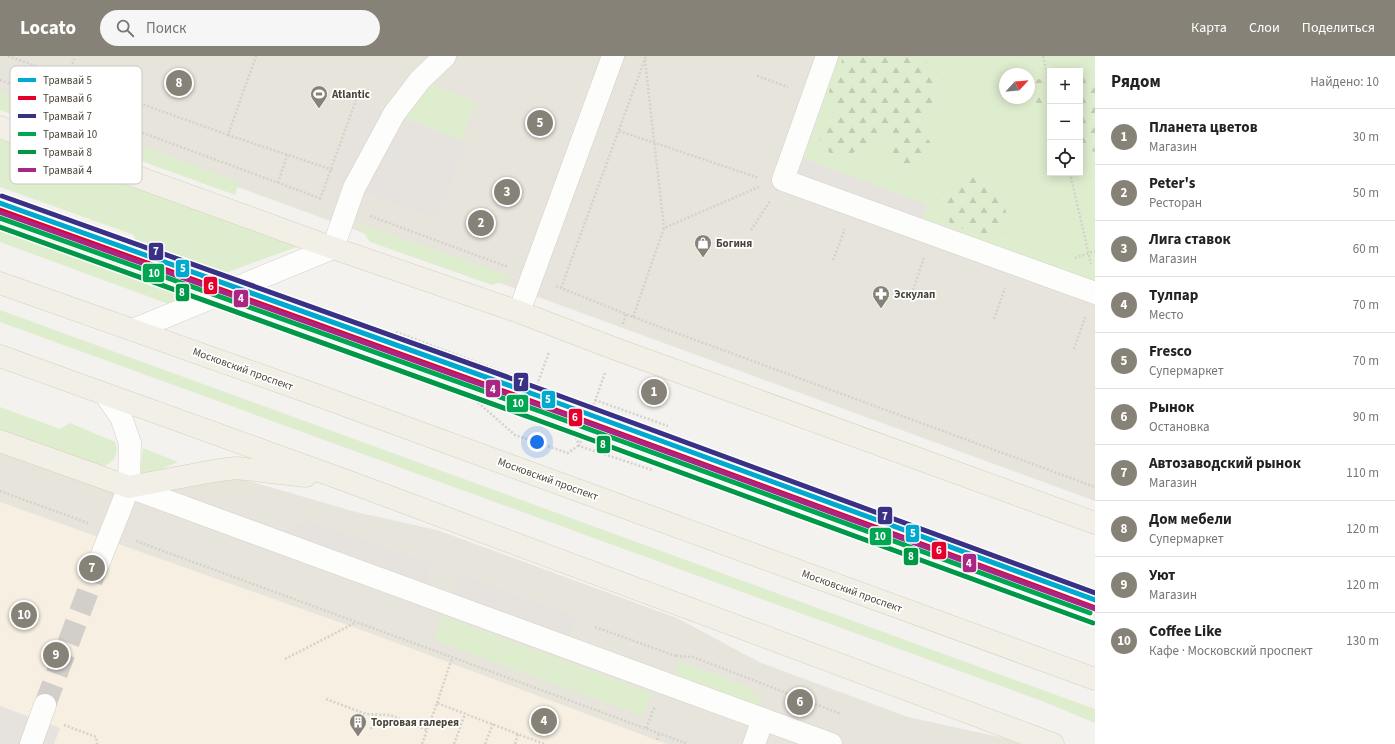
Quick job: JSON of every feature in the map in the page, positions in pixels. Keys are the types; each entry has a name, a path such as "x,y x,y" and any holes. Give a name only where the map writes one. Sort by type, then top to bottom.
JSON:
{"main road":[{"path":"0,127 10,131"},
{"path":"142,179 333,248 519,312 613,348 1095,523"},
{"name":"Московский проспект","path":"0,283 325,398 1095,679"},
{"path":"0,356 347,481 1053,744"},
{"path":"0,441 129,487 236,468 347,481"}],"street":[{"path":"133,330 333,248 354,188 394,114 420,80 445,56"},
{"path":"519,312 612,56"},
{"path":"827,56 813,96 777,181 933,234 1094,293"},
{"path":"96,567 129,487 130,443 121,417 105,394"},
{"path":"129,487 831,744"},
{"path":"30,744 43,711"},
{"path":"754,744 763,719"}],"path":[{"path":"8,56 35,66"},
{"path":"228,135 256,56"},
{"path":"561,288 646,56"},
{"path":"1043,56 1047,73"},
{"path":"72,66 74,59"},
{"path":"634,317 664,228 645,60"},
{"path":"757,76 813,96"},
{"path":"0,80 10,84"},
{"path":"320,199 332,170 342,132 358,95"},
{"path":"142,104 332,170"},
{"path":"619,131 777,181"},
{"path":"142,132 515,270"},
{"path":"278,183 287,155"},
{"path":"1071,176 1092,267"},
{"path":"664,228 777,181"},
{"path":"751,230 777,181"},
{"path":"833,260 853,206"},
{"path":"913,290 933,234"},
{"path":"994,319 1014,264"},
{"path":"554,285 634,317 1095,487"},
{"path":"1074,349 1094,293"},
{"path":"622,325 626,314"},
{"path":"396,332 593,406"},
{"path":"536,385 550,346"},
{"path":"473,398 515,435 568,454 579,445 607,368"},
{"path":"427,382 574,434 579,445 652,470"},
{"path":"596,400 668,426"},
{"path":"0,491 452,658 659,732 688,744"},
{"path":"285,659 355,622"},
{"path":"595,627 663,652"},
{"path":"676,656 693,658 841,714"},
{"path":"422,744 452,658"},
{"path":"326,699 366,714 390,715 428,730"},
{"path":"646,728 657,702"},
{"path":"437,703 544,744"},
{"path":"43,711 96,737 97,744"},
{"path":"454,744 465,714"},
{"path":"371,729 376,715"},
{"path":"486,744 493,724"},
{"path":"657,740 659,732"},
{"path":"514,744 518,734"}],"shaded area":[{"path":"0,56 1095,56 1095,501 142,152 142,66 10,66 10,104 0,100"},
{"path":"360,101 466,142 437,219 330,179"},
{"path":"800,157 927,205 922,221 795,174"},
{"path":"0,447 73,474 214,471 356,512 437,530 677,618 761,663 908,717 1004,738 1020,744 0,744"},
{"path":"0,502 370,633 667,744 0,744"},
{"path":"306,520 432,564 425,585 279,533"},
{"path":"460,574 577,617 569,638 452,595"},
{"path":"0,706 60,728 54,744 0,744"}],"green space":[{"path":"836,56 842,56 841,75 829,90 833,113 814,131 834,159 858,151 877,134 918,122 935,105 921,57 910,56 1020,56 1027,59 1027,56 1095,56 1095,80 1083,76 1083,68 1047,68 1047,80 1036,79 1037,105 1047,105 1047,176 1083,176 1083,149 1095,152 1095,285 922,221 927,205 800,157"},
{"path":"842,56 921,57 940,75 935,105 918,122 934,149 915,171 893,158 893,130 877,134 858,151 834,159 814,131 833,113 829,90 841,75"},
{"path":"1083,76 1095,80 1095,152 1083,149"},
{"path":"1036,79 1047,80 1047,105 1037,105 1035,101"},
{"path":"426,83 475,101 462,140 401,117"},
{"path":"0,92 10,96 10,114 0,110"},
{"path":"0,136 10,140 10,184 133,184 302,245 225,273 135,239 134,235 0,187"},
{"path":"142,146 239,182 235,195 142,161"},
{"path":"974,174 1001,188 1007,217 1003,234 979,235 950,224 942,193"},
{"path":"0,221 212,297 182,309 0,242"},
{"path":"357,223 513,277 492,285 370,242"},
{"path":"0,310 1095,709 1095,723 1042,701 0,322"},
{"path":"0,407 60,429 70,423 115,442 117,450 115,458 110,463 102,467 0,432"},
{"path":"143,448 178,462 139,479"},
{"path":"443,616 652,693 643,716 434,640"},
{"path":"680,661 754,689 752,694 762,698 758,709 673,678"}],"tunnel":[{"path":"45,705 97,567"}],"tram line":[{"name":"7","path":"2,196 549,392 1095,593"},
{"name":"5","path":"0,203 547,399 1095,600"},
{"name":"6","path":"0,210 545,406 1093,607"},
{"name":"4","path":"2,213 544,407 1095,609"},
{"name":"10","path":"0,218 542,412 1090,613"},
{"name":"8","path":"0,227 540,421 1093,623"}],"place":[{"name":"Дом мебели","path":"179,83"},
{"name":"Atlantic","path":"319,109"},
{"name":"Fresco","path":"540,123"},
{"name":"Лига ставок","path":"507,192"},
{"name":"Peter's","path":"481,223"},
{"name":"Богиня","path":"703,258"},
{"name":"Эскулап","path":"881,309"},
{"name":"Планета цветов","path":"654,392"},
{"name":"Автозаводский рынок","path":"92,568"},
{"name":"Coffee Like","path":"24,615"},
{"name":"Уют","path":"56,655"},
{"name":"Рынок","path":"800,702"},
{"name":"Тулпар","path":"544,721"},
{"name":"Торговая галерея","path":"358,737"}]}
